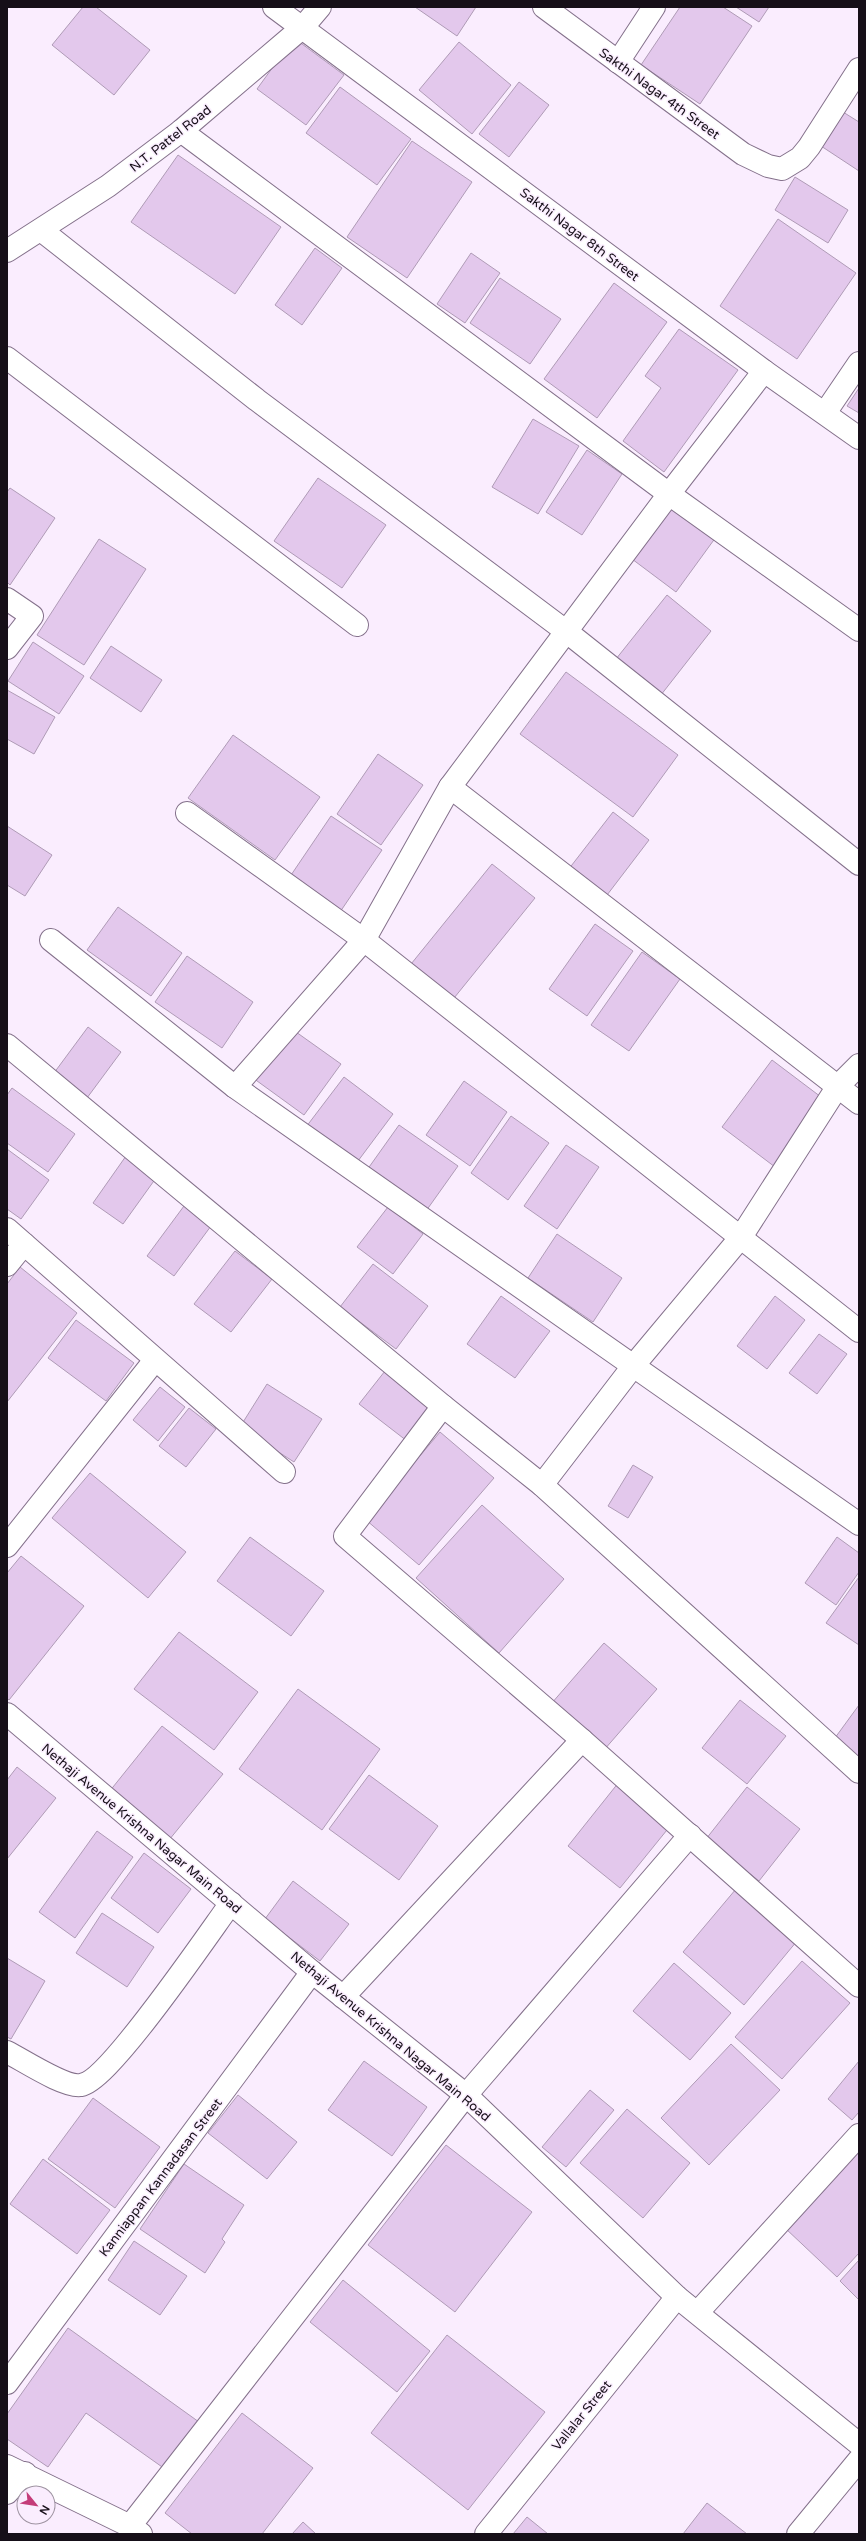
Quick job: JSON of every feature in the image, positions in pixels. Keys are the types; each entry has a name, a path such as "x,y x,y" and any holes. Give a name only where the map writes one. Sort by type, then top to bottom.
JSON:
{"street":[{"name":"Sakthi Nagar 8th Street","path":"274,7 303,27 764,371 859,438"},
{"name":"N.T. Pattel Road","path":"8,249 41,230 108,186 181,131 303,27 320,7"},
{"name":"Sakthi Nagar 4th Street","path":"544,7 743,154 768,166 782,169 800,158 809,147 859,69"},
{"path":"618,62 654,7"},
{"path":"181,131 668,494 859,630"},
{"path":"41,230 257,400 567,632 859,864"},
{"path":"7,358 357,625"},
{"path":"825,413 859,363"},
{"path":"235,1087 364,940 450,787 567,632 668,494 764,371"},
{"path":"7,599 32,616 7,648"},
{"path":"450,787 859,1103"},
{"path":"188,813 364,940 859,1331"},
{"path":"51,940 235,1087 859,1524"},
{"path":"7,1045 443,1406 542,1485 859,1772"},
{"path":"542,1485 634,1365 741,1237 838,1086 859,1065"},
{"path":"7,1229 284,1472"},
{"path":"7,1264 24,1244"},
{"path":"7,1546 155,1360"},
{"path":"443,1406 345,1536 582,1740 859,1986"},
{"name":"Nethaji Avenue Krishna Nagar Main Road","path":"7,1714 312,1972 466,2095 677,2297 698,2312 859,2444"},
{"path":"343,1997 582,1740"},
{"path":"7,2493 16,2470 135,2530 466,2095 690,1835"},
{"path":"7,2052 68,2083 82,2085 93,2079 134,2034 231,1903"},
{"name":"Kanniappan Kannadasan Street","path":"7,2383 312,1972"},
{"path":"698,2312 859,2135"},
{"name":"Vallalar Street","path":"486,2534 677,2297"},
{"path":"798,2534 859,2460"}],"building":[{"path":"83,7 96,7 150,50 114,95 52,45"},
{"path":"415,7 476,7 457,36"},
{"path":"680,7 723,7 752,26 700,104 641,65"},
{"path":"736,7 769,7 759,22"},
{"path":"294,38 344,75 306,125 257,89"},
{"path":"459,42 511,85 472,134 419,90"},
{"path":"519,82 549,105 509,157 479,134"},
{"path":"340,87 411,139 377,185 306,133"},
{"path":"843,112 859,122 859,171 821,146"},
{"path":"412,141 472,182 407,278 347,237"},
{"path":"178,155 281,227 235,294 131,222"},
{"path":"795,177 848,210 828,243 775,210"},
{"path":"778,219 856,273 797,359 720,306"},
{"path":"315,248 342,268 302,325 275,305"},
{"path":"471,253 500,273 465,323 437,304"},
{"path":"500,278 561,319 530,364 470,323"},
{"path":"614,283 667,322 597,418 544,379"},
{"path":"679,329 738,370 664,472 623,441 661,388 645,376"},
{"path":"859,388 859,413 847,406"},
{"path":"533,419 579,446 538,514 492,487"},
{"path":"587,450 622,474 582,535 546,512"},
{"path":"318,478 386,525 342,588 274,541"},
{"path":"10,488 55,518 10,585 7,582 7,492"},
{"path":"668,502 716,537 676,592 628,556"},
{"path":"99,539 146,569 84,665 37,635"},
{"path":"667,595 711,631 657,700 612,664"},
{"path":"33,642 84,676 59,714 8,681"},
{"path":"111,646 162,680 141,712 90,678"},
{"path":"566,672 678,755 633,817 520,734"},
{"path":"7,690 55,717 34,754 7,739"},
{"path":"233,735 320,797 275,860 188,798"},
{"path":"378,754 423,785 381,845 337,814"},
{"path":"613,812 649,840 604,899 568,870"},
{"path":"331,816 382,850 338,915 287,881"},
{"path":"7,826 52,855 25,896 7,885"},
{"path":"492,864 535,898 450,1003 407,969"},
{"path":"118,907 182,953 151,996 87,950"},
{"path":"595,924 633,951 587,1016 549,989"},
{"path":"642,952 680,979 629,1051 591,1025"},
{"path":"187,956 253,1002 222,1048 155,1002"},
{"path":"88,1027 121,1052 84,1102 51,1077"},
{"path":"289,1027 341,1064 304,1115 253,1078"},
{"path":"772,1060 825,1100 775,1167 722,1127"},
{"path":"344,1077 393,1114 355,1165 306,1127"},
{"path":"464,1081 507,1112 470,1166 426,1135"},
{"path":"12,1088 75,1134 48,1172 7,1143 7,1095"},
{"path":"511,1116 549,1143 508,1200 471,1173"},
{"path":"399,1125 458,1166 426,1211 367,1170"},
{"path":"566,1145 599,1167 557,1229 524,1206"},
{"path":"7,1149 49,1180 21,1219 7,1209"},
{"path":"126,1156 156,1178 123,1224 93,1203"},
{"path":"184,1206 211,1226 174,1276 147,1256"},
{"path":"388,1207 423,1234 393,1274 357,1247"},
{"path":"557,1234 622,1278 593,1322 528,1278"},
{"path":"235,1251 272,1279 231,1332 194,1304"},
{"path":"373,1264 428,1306 396,1349 340,1307"},
{"path":"20,1267 77,1313 7,1402 7,1284"},
{"path":"501,1296 550,1331 515,1378 467,1344"},
{"path":"775,1296 805,1320 767,1369 737,1346"},
{"path":"76,1320 134,1363 106,1401 48,1358"},
{"path":"819,1334 847,1354 817,1394 789,1373"},
{"path":"385,1371 432,1406 407,1441 359,1404"},
{"path":"267,1384 322,1419 294,1462 240,1427"},
{"path":"160,1387 185,1407 158,1441 133,1420"},
{"path":"189,1408 216,1429 186,1467 159,1446"},
{"path":"440,1432 494,1478 419,1565 366,1520"},
{"path":"633,1465 653,1477 628,1518 608,1506"},
{"path":"90,1473 186,1552 148,1598 52,1518"},
{"path":"482,1505 564,1579 499,1653 416,1578"},
{"path":"250,1537 324,1591 291,1636 217,1581"},
{"path":"837,1537 859,1553 859,1572 836,1605 805,1583"},
{"path":"21,1556 84,1606 9,1700 7,1698 7,1573"},
{"path":"859,1577 859,1645 826,1623"},
{"path":"179,1632 258,1692 214,1750 134,1689"},
{"path":"604,1643 657,1689 604,1750 551,1704"},
{"path":"298,1689 380,1749 322,1830 239,1769"},
{"path":"740,1700 786,1736 747,1784 702,1748"},
{"path":"859,1705 859,1762 832,1742"},
{"path":"162,1726 223,1774 169,1840 109,1792"},
{"path":"17,1767 56,1798 7,1859 7,1780"},
{"path":"369,1775 438,1826 399,1880 329,1829"},
{"path":"619,1782 671,1825 620,1888 568,1846"},
{"path":"747,1787 800,1829 759,1881 706,1839"},
{"path":"97,1831 133,1857 75,1938 39,1912"},
{"path":"144,1853 191,1889 158,1933 111,1898"},
{"path":"293,1881 349,1924 320,1961 265,1919"},
{"path":"736,1889 797,1941 744,2005 683,1952"},
{"path":"102,1913 154,1947 127,1987 76,1953"},
{"path":"7,1958 45,1981 11,2039 7,2037"},
{"path":"802,1961 850,2003 782,2079 735,2037"},
{"path":"674,1963 731,2013 690,2060 633,2011"},
{"path":"731,2044 780,2090 709,2165 661,2118"},
{"path":"364,2061 427,2107 392,2156 328,2110"},
{"path":"859,2061 859,2112 852,2120 828,2099"},
{"path":"590,2090 614,2110 566,2167 542,2147"},
{"path":"238,2095 297,2142 267,2179 208,2133"},
{"path":"93,2098 160,2147 115,2208 48,2159"},
{"path":"627,2109 690,2163 643,2218 580,2163"},
{"path":"446,2145 532,2212 455,2312 368,2245"},
{"path":"859,2147 859,2253 837,2277 785,2228"},
{"path":"43,2159 110,2210 77,2254 10,2204"},
{"path":"184,2164 244,2205 222,2239 225,2242 205,2273 140,2229"},
{"path":"134,2241 187,2276 160,2315 108,2280"},
{"path":"859,2260 859,2300 840,2281"},
{"path":"343,2280 430,2351 397,2392 310,2322"},
{"path":"68,2328 199,2422 165,2469 86,2413 48,2467 7,2439 7,2414"},
{"path":"447,2335 545,2412 468,2510 371,2433"},
{"path":"242,2413 313,2468 262,2534 192,2534 165,2513"},
{"path":"707,2503 747,2534 683,2534"},
{"path":"527,2517 548,2534 513,2534"},
{"path":"303,2522 316,2534 292,2534"}]}
